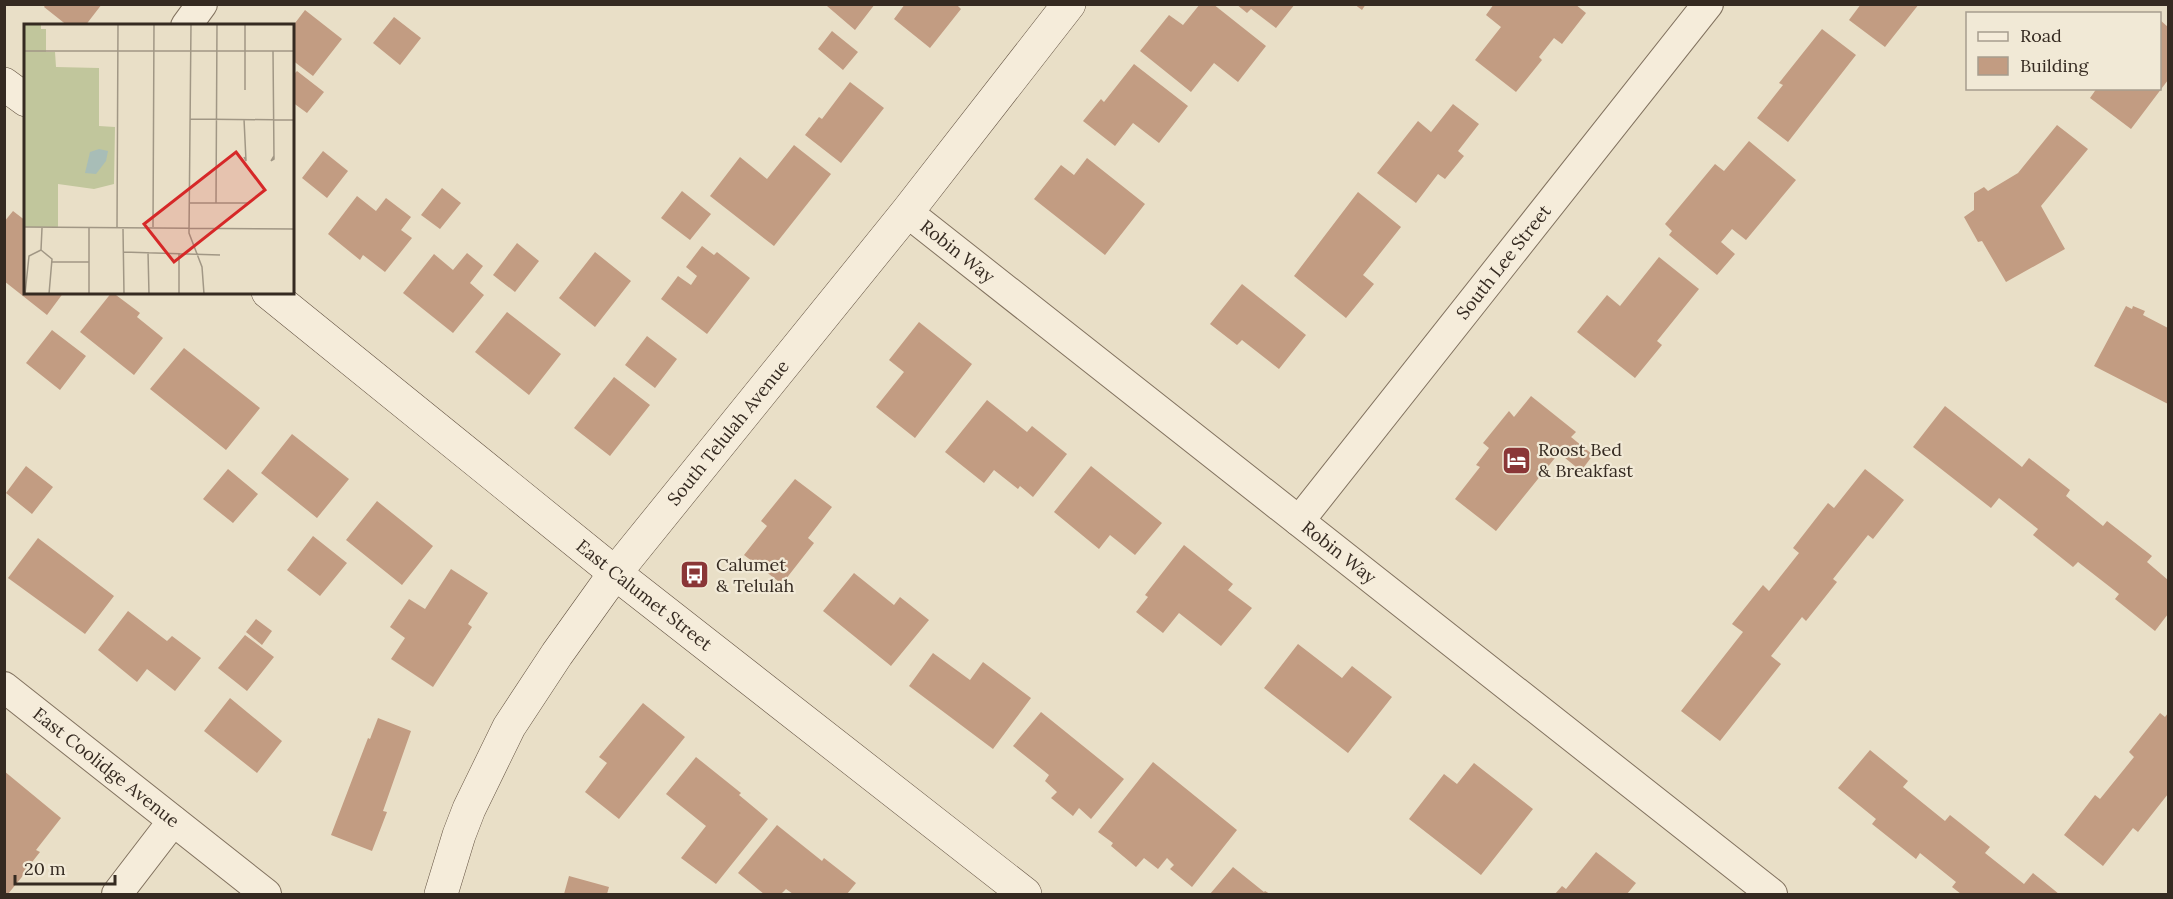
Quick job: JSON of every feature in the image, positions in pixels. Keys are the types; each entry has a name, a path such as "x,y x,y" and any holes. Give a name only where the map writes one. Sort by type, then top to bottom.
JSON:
{"street":[{"path":"187,24 202,4"},
{"name":"South Telulah Avenue","path":"441,894 469,809 509,727 531,690 615,573 907,212 1069,4"},
{"name":"South Lee Street","path":"1299,521 1708,4"},
{"path":"4,84 24,99"},
{"name":"Robin Way","path":"907,212 1773,894"},
{"name":"East Calumet Street","path":"270,294 615,573 1025,894"},
{"name":"East Coolidge Avenue","path":"4,687 266,894"},
{"path":"117,894 173,821"}],"building":[{"path":"46,4 102,4 87,24 65,24 44,7"},
{"path":"828,4 875,4 855,30 827,6"},
{"path":"905,4 956,4 961,9 930,48 894,19"},
{"path":"1200,4 1213,4 1266,46 1238,82 1214,63 1191,92 1140,51 1169,15 1183,25"},
{"path":"1236,4 1295,4 1276,28 1251,9 1247,13"},
{"path":"1354,4 1366,4 1362,10"},
{"path":"1494,4 1575,4 1586,13 1562,44 1554,38 1539,57 1542,60 1516,92 1475,60 1501,27 1486,15"},
{"path":"1861,4 1919,4 1885,47 1849,20"},
{"path":"305,10 342,39 313,76 294,62 294,24"},
{"path":"394,17 421,38 400,65 373,43"},
{"path":"2161,21 2168,27 2168,80 2161,89"},
{"path":"1822,29 1856,55 1788,142 1757,118 1783,85 1779,83"},
{"path":"832,31 858,52 843,70 818,49"},
{"path":"1134,64 1188,106 1159,143 1133,123 1115,146 1083,121 1101,99 1104,102"},
{"path":"297,71 324,92 307,113 294,103 294,74"},
{"path":"850,82 884,108 841,163 805,135 819,117 822,119"},
{"path":"2096,90 2160,90 2131,129 2090,98"},
{"path":"1453,104 1479,124 1458,151 1464,156 1445,179 1438,174 1416,203 1377,173 1418,121 1431,132"},
{"path":"2057,125 2088,149 2041,206 2065,249 2006,282 1982,241 1978,242 1964,217 1974,210 1974,193 1984,187 1988,191 2018,173"},
{"path":"1749,141 1796,180 1746,240 1732,229 1721,242 1735,254 1717,275 1669,235 1672,231 1665,224 1715,164 1724,171"},
{"path":"794,145 831,174 774,246 710,196 740,157 767,179"},
{"path":"323,151 348,171 327,198 302,178"},
{"path":"1087,158 1145,204 1105,255 1034,199 1061,165 1074,175"},
{"path":"442,188 461,203 440,229 421,215"},
{"path":"682,191 711,214 690,240 661,218"},
{"path":"1358,192 1401,227 1363,275 1374,284 1346,318 1294,276"},
{"path":"357,196 376,211 386,198 411,217 401,230 412,238 385,272 363,255 360,260 328,234"},
{"path":"13,211 24,219 24,294 63,294 47,315 4,281 4,222"},
{"path":"517,243 539,261 515,292 493,275"},
{"path":"702,246 714,255 717,252 750,278 707,334 661,299 678,276 691,285 697,276 686,267"},
{"path":"595,252 631,281 595,327 559,298"},
{"path":"467,253 483,266 470,283 484,295 453,333 403,293 434,254 453,270"},
{"path":"1659,257 1699,289 1657,341 1662,345 1635,378 1577,332 1607,295 1620,306"},
{"path":"1242,284 1306,335 1279,369 1242,340 1237,345 1210,324"},
{"path":"110,294 115,294 140,313 137,317 163,338 134,375 80,332"},
{"path":"2126,306 2145,311 2143,315 2168,328 2168,404 2094,366"},
{"path":"507,312 561,354 529,395 475,352"},
{"path":"919,322 972,364 915,438 876,407 904,372 889,360"},
{"path":"52,330 86,356 60,390 26,363"},
{"path":"647,336 677,359 655,388 625,365"},
{"path":"184,348 260,408 226,450 150,389"},
{"path":"614,377 650,405 610,456 574,428"},
{"name":"Roost Bed & Breakfast","path":"1531,396 1576,432 1571,437 1593,455 1581,471 1559,453 1496,531 1455,499 1480,467 1476,465 1489,448 1483,443 1509,411 1514,417"},
{"path":"987,400 1027,432 1032,426 1067,454 1033,497 1020,486 1018,489 994,470 984,483 945,452"},
{"path":"1945,406 2022,467 2029,458 2070,490 2066,496 2103,526 2107,521 2152,556 2147,562 2168,580 2168,614 2155,631 2115,599 2119,594 2078,562 2073,567 2033,535 2038,529 1999,498 1991,508 1913,447"},
{"path":"292,434 349,479 317,518 261,473"},
{"path":"26,466 53,487 32,514 6,493"},
{"path":"1091,466 1162,523 1135,555 1110,535 1099,549 1054,512"},
{"path":"228,469 258,494 233,523 203,499"},
{"path":"1865,469 1904,500 1873,539 1868,535 1833,579 1837,582 1806,621 1802,617 1771,656 1781,664 1720,741 1681,711 1743,632 1732,624 1763,585 1769,591 1799,553 1793,548 1828,503 1834,508"},
{"path":"795,479 832,507 808,538 814,543 782,584 744,555 767,526 761,521"},
{"path":"377,501 433,546 402,585 346,540"},
{"path":"313,536 347,563 320,596 287,570"},
{"path":"38,538 114,596 85,634 8,578"},
{"path":"1184,545 1233,584 1228,590 1252,608 1221,646 1179,613 1163,633 1136,612 1148,597 1145,595"},
{"path":"451,569 488,593 468,624 472,627 433,687 391,659 405,638 390,627 409,599 425,609"},
{"path":"854,573 894,605 900,597 929,620 891,666 823,611"},
{"path":"128,611 167,641 172,636 201,658 175,691 147,669 137,682 98,650"},
{"path":"256,619 272,631 262,645 246,632"},
{"path":"245,635 274,657 247,691 218,668"},
{"path":"1298,644 1342,678 1352,666 1392,697 1348,753 1264,688"},
{"path":"933,653 970,680 983,662 1031,698 993,749 909,686"},
{"path":"230,698 282,741 257,773 204,731"},
{"path":"643,703 685,737 619,819 585,792 607,763 599,757"},
{"path":"1041,712 1124,779 1091,819 1079,808 1073,816 1051,798 1057,792 1045,781 1049,775 1013,746"},
{"path":"2160,713 2165,717 2168,713 2168,794 2138,832 2133,828 2103,866 2064,835 2095,795 2100,799 2134,757 2129,752"},
{"path":"378,718 411,731 383,811 387,812 372,851 331,835 368,738 370,739"},
{"path":"1870,750 1908,781 1903,787 1945,821 1950,815 1990,847 1985,853 2024,884 2033,873 2059,894 1961,894 1952,887 1956,882 1920,853 1916,859 1872,824 1876,819 1838,788"},
{"path":"696,757 741,793 739,795 768,819 716,884 681,858 706,826 666,794"},
{"path":"1153,762 1237,830 1192,887 1170,869 1174,865 1167,858 1158,869 1144,858 1136,867 1111,846 1113,843 1098,832"},
{"path":"1474,763 1533,809 1481,875 1409,819 1444,774 1457,784"},
{"path":"4,771 61,818 36,850 40,852 30,867 8,894 4,894"},
{"path":"777,825 822,861 824,858 856,883 847,894 793,894 786,889 781,894 764,894 738,873"},
{"path":"1596,852 1636,883 1627,894 1555,894 1562,886 1566,889"},
{"path":"1233,867 1264,892 1270,894 1210,894"},
{"path":"569,876 609,887 607,894 564,894"}],"place":[{"name":"Roost Bed & Breakfast","path":"1517,460"},
{"name":"Calumet & Telulah","path":"695,575"}]}
